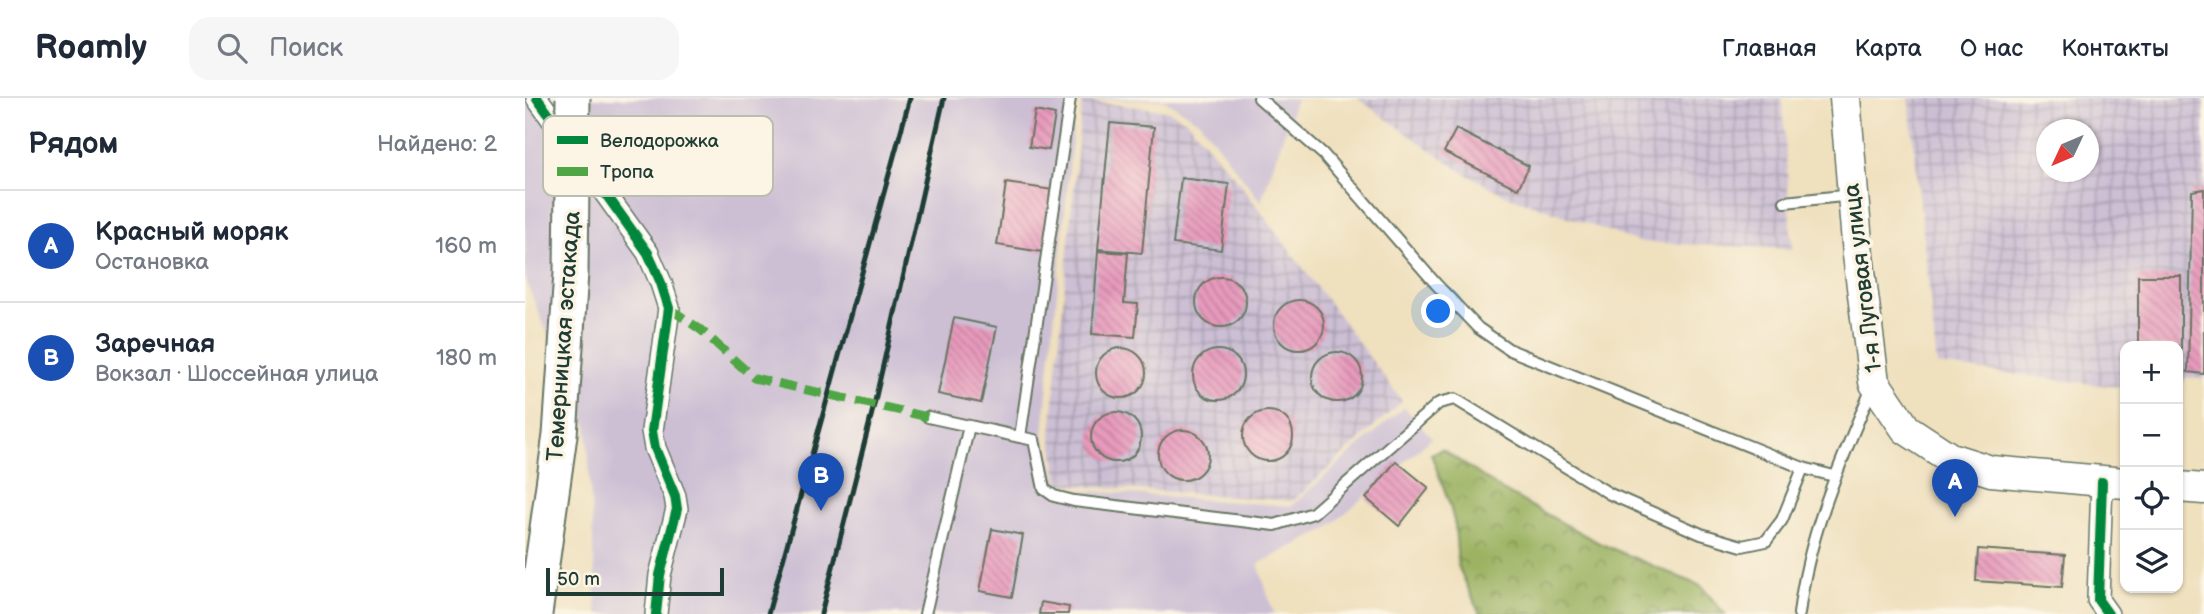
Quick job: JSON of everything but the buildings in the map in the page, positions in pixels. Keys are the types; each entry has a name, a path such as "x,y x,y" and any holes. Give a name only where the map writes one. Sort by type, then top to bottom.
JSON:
{"main road":[{"name":"Темерницкая эстакада","path":"573,98 573,116"},
{"name":"1-я Луговая улица","path":"1845,98 1852,195 1874,382 1906,429 1949,458 1991,471 2113,483"},
{"name":"Темерницкая эстакада","path":"535,614 561,422 571,273 572,196"},
{"path":"2183,487 2204,489"}],"street":[{"path":"537,98 550,116"},
{"path":"607,196 648,253 669,308 652,432 655,448 675,496 677,509 660,575 656,614"},
{"path":"2108,614 2098,600 2113,483"}],"lane":[{"path":"1020,437 1070,98"},
{"path":"1259,98 1323,154 1478,328 1510,350 1803,468 1834,476"},
{"path":"1785,202 1852,195"},
{"path":"1799,614 1803,578 1834,476 1874,382"},
{"path":"928,417 1034,440 1044,489 1054,496 1074,501 1275,525 1313,513 1439,403 1455,399 1610,494 1701,534 1742,546 1766,541 1782,520 1803,468"},
{"path":"925,614 969,426"}],"shaded area":[{"path":"525,98 1296,98 1261,202 1200,122 1165,100 1076,99 1043,434 1060,489 1291,506 1404,407 1432,438 1327,529 1258,564 1274,614 597,614 587,426 525,280"},
{"path":"1357,98 1782,98 1792,249 1639,242 1506,195 1462,172"},
{"path":"1909,98 2204,98 2204,379 2186,377 2183,381 2183,341 2120,341 2120,387 1937,365"},
{"path":"1082,101 1166,110 1186,120 1238,181 1402,401 1293,501 1059,484 1051,433"}],"green space":[{"path":"1442,449 1502,490 1599,543 1701,586 1725,614 1480,614 1458,566 1455,525 1431,454"}],"railway":[{"path":"768,614 910,98"},
{"path":"821,614 874,405 944,98"}],"marked path":[{"path":"669,308 701,330 754,378 928,417"}],"cycle path":[{"path":"537,98 550,116"},
{"path":"607,196 648,253 669,308 652,431 655,448 675,496 677,509 660,575 656,614"},
{"path":"2102,482 2098,600 2108,614"}],"place":[{"name":"Заречная","path":"821,511"},
{"name":"Красный моряк","path":"1955,517"}]}
